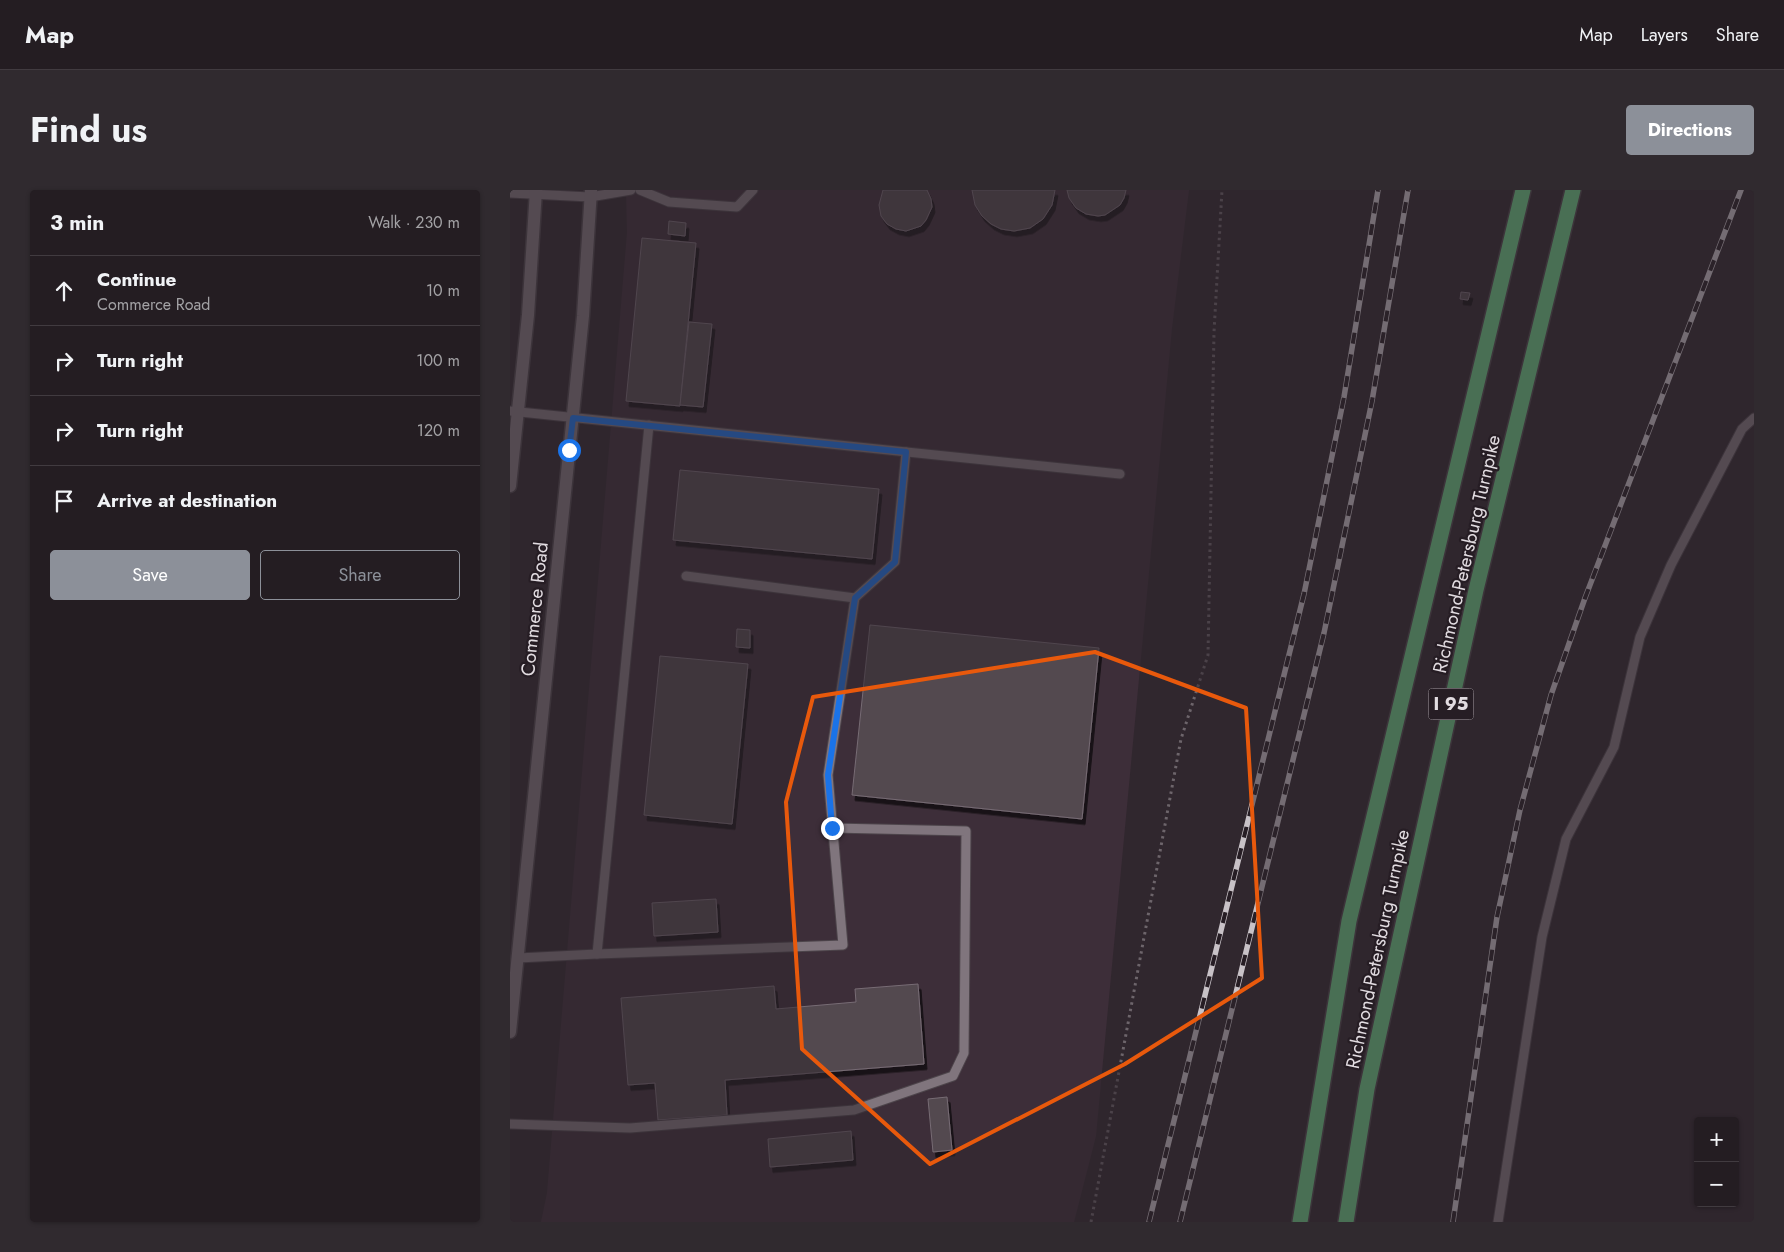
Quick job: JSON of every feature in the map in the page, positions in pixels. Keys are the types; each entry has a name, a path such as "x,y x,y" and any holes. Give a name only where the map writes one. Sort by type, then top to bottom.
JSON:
{"highway":[{"name":"Richmond-Petersburg Turnpike","path":"1300,1222 1349,921 1523,190"},
{"name":"Richmond-Petersburg Turnpike","path":"1346,1222 1367,1089 1476,590 1573,190"}],"main road":[{"path":"510,486 514,411 528,315 536,192"},
{"name":"Commerce Road","path":"510,1032 573,418 586,282 591,194"}],"lane":[{"path":"510,192 591,194 631,190"},
{"path":"640,190 669,202 736,207 753,190"},
{"path":"514,411 1120,474"},
{"path":"1498,1222 1542,937 1566,839 1614,747 1640,637 1671,565 1742,429 1754,418"},
{"path":"597,954 649,425"},
{"path":"518,958 842,945 828,775 855,598 895,562 906,452"},
{"path":"686,576 855,598"},
{"path":"510,1124 630,1128 854,1110 953,1076 964,1053 966,831 832,828"}],"path":[{"path":"1091,1222 1181,740 1208,655 1214,332 1222,190"}],"highlighted area":[{"path":"1095,652 1246,708 1262,978 1125,1064 930,1164 802,1049 786,802 813,697"}],"shaded area":[{"path":"626,190 1189,190 1172,328 1096,1136 1074,1222 541,1222 547,1193 627,233"}],"building":[{"path":"883,190 927,190 932,207 926,220 921,226 906,231 896,229 887,224 881,216 879,205"},
{"path":"972,190 1055,190 1052,205 1043,219 1030,228 1014,231 1001,229 991,224 982,216 975,205"},
{"path":"1067,190 1126,190 1120,205 1105,215 1098,216 1086,214 1076,208 1069,198"},
{"path":"669,221 686,223 685,236 668,234"},
{"path":"642,238 696,243 680,406 626,401"},
{"path":"1461,292 1470,293 1468,300 1460,299"},
{"path":"689,322 712,324 703,407 680,405"},
{"path":"680,470 879,489 872,559 673,540"},
{"path":"870,625 1099,648 1082,819 852,795"},
{"path":"737,629 750,630 750,648 736,647"},
{"path":"660,656 748,664 732,824 644,815"},
{"path":"716,899 718,932 654,936 652,903"},
{"path":"918,984 924,1064 725,1080 727,1115 658,1120 655,1083 628,1085 621,998 774,986 776,1009 856,1002 855,989"},
{"path":"947,1097 952,1150 933,1152 928,1099"},
{"path":"851,1131 853,1160 770,1167 768,1139"}],"railway":[{"path":"1149,1222 1304,594 1344,397 1378,190"},
{"path":"1180,1222 1324,633 1372,401 1408,190"},
{"path":"1453,1222 1497,917 1520,810 1551,695 1585,598 1741,190"}],"route":[{"path":"569,450 573,418 906,452 895,562 855,598 828,775 832,828"}]}
